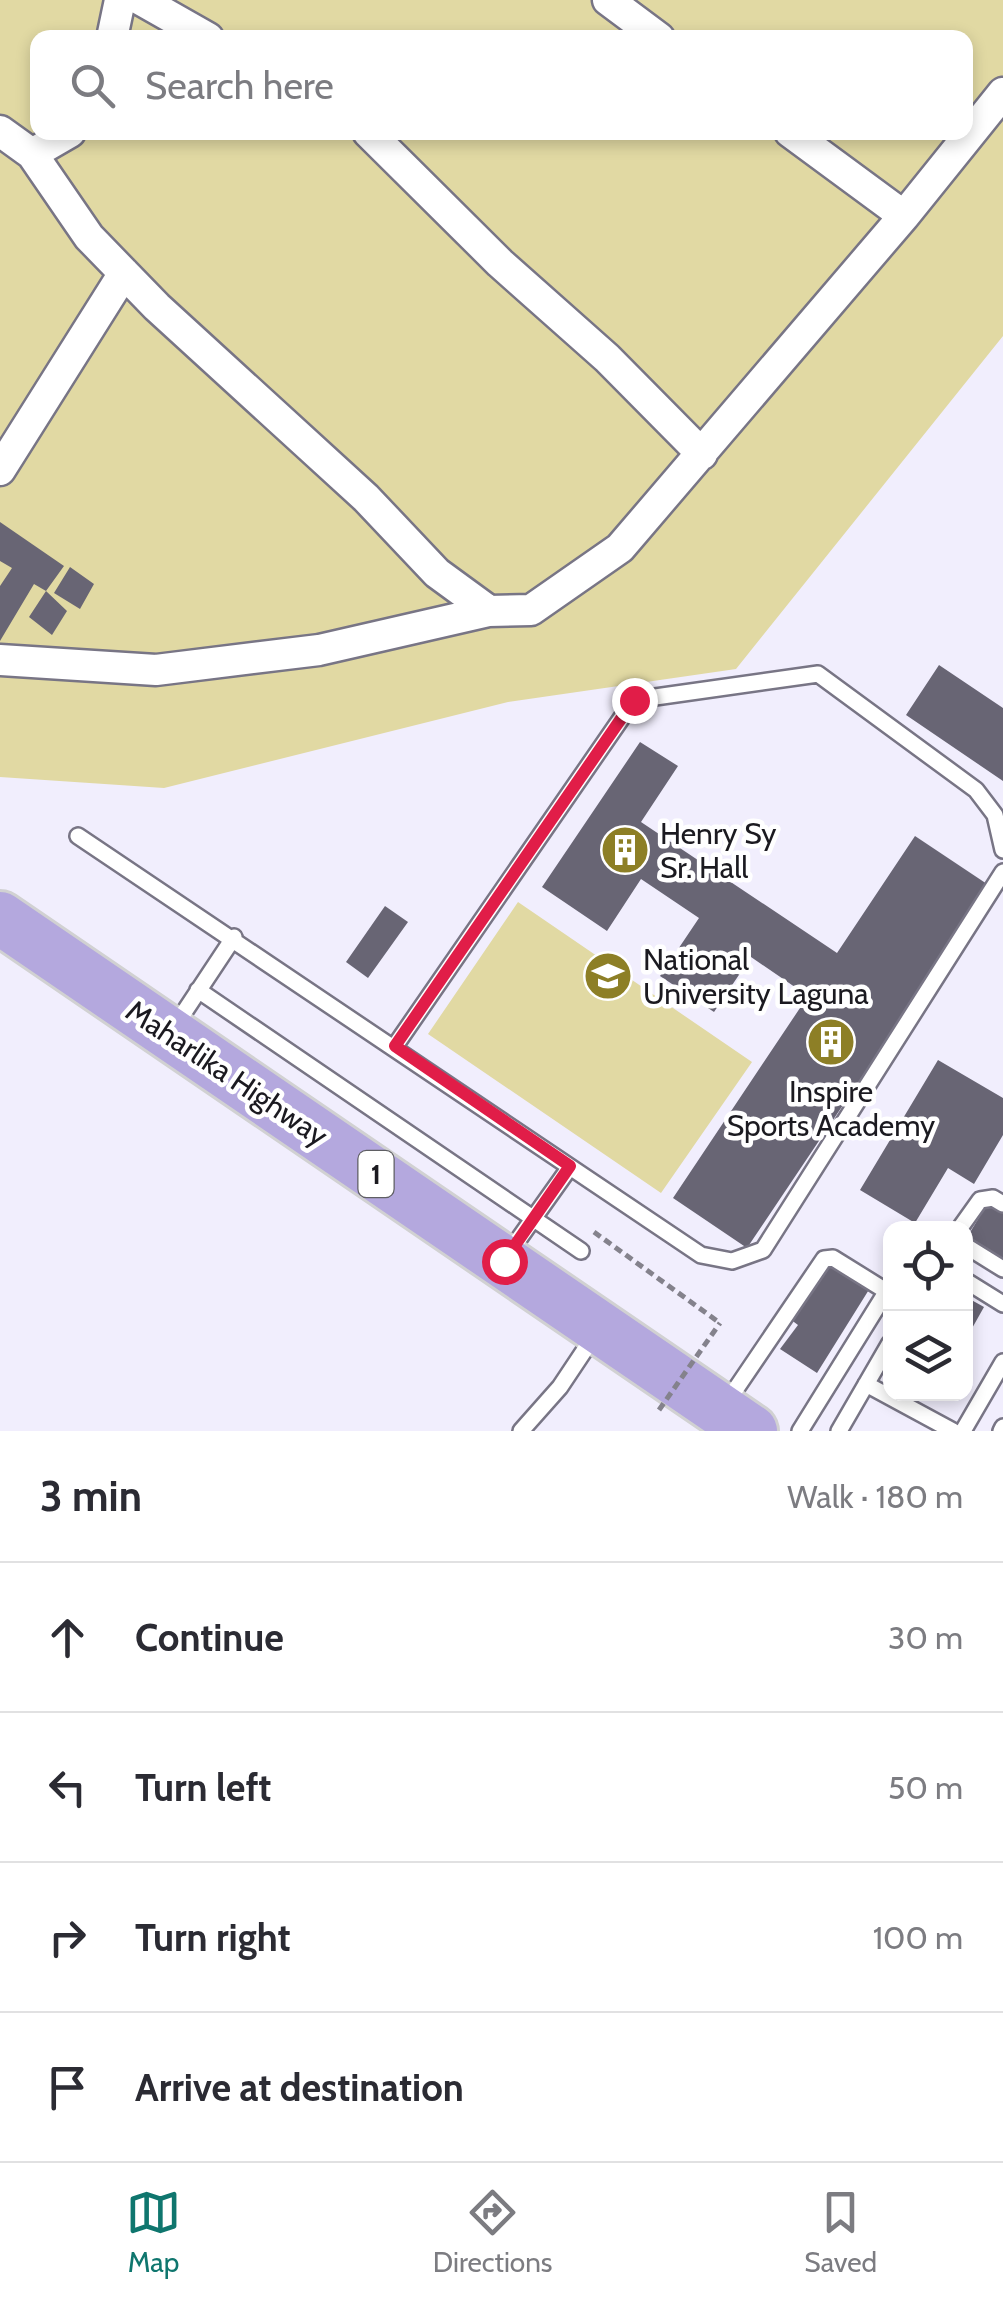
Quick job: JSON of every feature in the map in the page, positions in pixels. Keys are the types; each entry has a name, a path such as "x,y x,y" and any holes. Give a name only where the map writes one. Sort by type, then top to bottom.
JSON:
{"highway":[{"name":"Maharlika Highway","path":"0,918 736,1421"}],"street":[{"path":"114,30 120,0"},
{"path":"141,0 194,30"},
{"path":"608,0 649,30"},
{"path":"973,130 1003,93"},
{"path":"0,130 32,154 89,237 124,273 366,498 437,573 489,611"},
{"path":"32,154 56,140"},
{"path":"377,140 500,263 607,358 702,454"},
{"path":"801,140 904,216"},
{"path":"0,660 156,670 319,650 489,611 531,610 620,548 965,140"},
{"path":"0,470 124,273"}],"lane":[{"path":"395,1046 634,700 818,674 976,790 995,816 1003,850"},
{"path":"78,836 701,1255 732,1261 763,1250 1003,872"},
{"path":"170,1034 234,938"},
{"path":"198,990 581,1251"},
{"path":"504,1261 570,1166"},
{"path":"965,1221 980,1200 993,1198 1003,1204"},
{"path":"973,1250 1003,1268"},
{"path":"736,1421 824,1259 834,1258 883,1285"},
{"path":"973,1286 1003,1304"},
{"path":"800,1431 883,1296"},
{"path":"521,1431 560,1387 600,1328"},
{"path":"839,1431 883,1354"},
{"path":"962,1431 1003,1362"},
{"path":"866,1384 954,1431"}],"path":[{"path":"547,1198 720,1324 659,1410"}],"shaded area":[{"path":"0,0 1003,0 1003,336 736,669 508,702 164,788 0,777"},
{"path":"518,902 752,1062 661,1193 428,1034"}],"building":[{"path":"0,522 64,566 46,591 34,584 0,641 0,586 12,568 0,561"},
{"path":"70,567 94,584 80,609 54,593"},
{"path":"46,591 67,611 52,635 29,617"},
{"path":"939,665 1003,708 1003,781 906,715"},
{"name":"Inspire Sports Academy","path":"640,742 678,766 641,822 837,953 915,836 990,886 747,1248 673,1198 808,996 751,957 714,1012 660,976 699,918 641,879 607,931 542,887"},
{"path":"385,906 408,922 368,978 346,962"},
{"path":"938,1060 1003,1098 1003,1135 974,1184 948,1168 916,1221 860,1190"},
{"path":"989,1201 1003,1209 1003,1260 973,1243 973,1227"},
{"path":"832,1262 870,1288 817,1373 780,1349 798,1325 790,1319"},
{"path":"973,1301 984,1307 973,1327"}],"place":[{"name":"Henry Sy Sr. Hall","path":"625,850"},
{"name":"National University Laguna","path":"608,976"},
{"name":"Inspire Sports Academy","path":"831,1042"}],"route":[{"path":"504,1261 570,1166 395,1046 634,700"}]}
